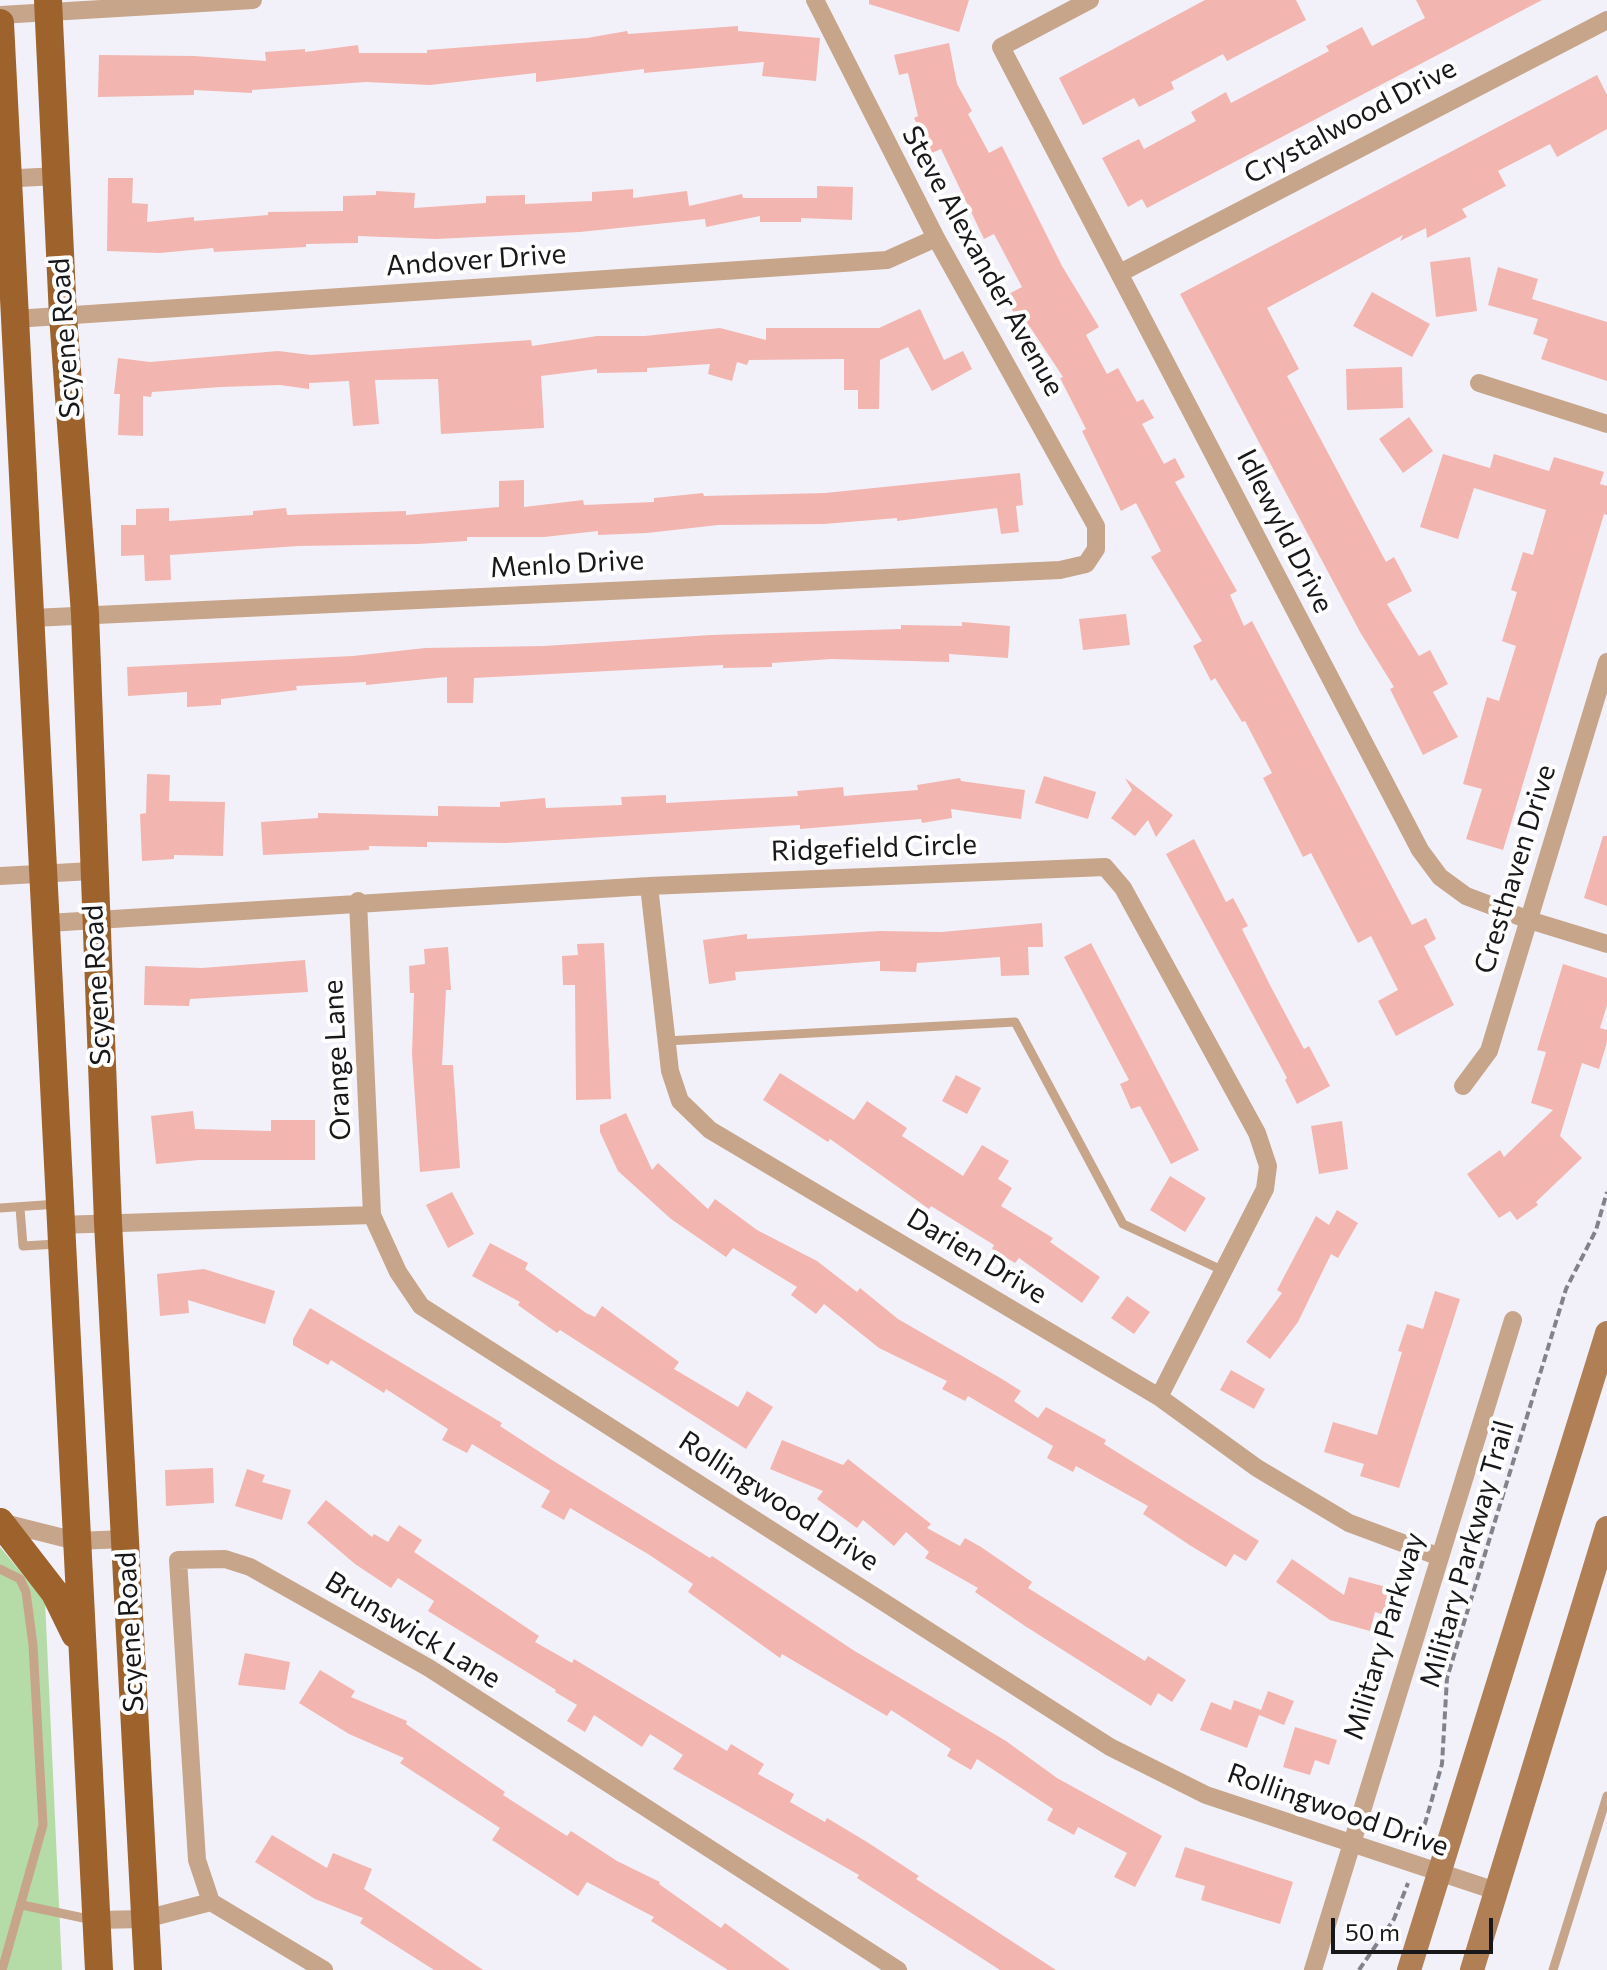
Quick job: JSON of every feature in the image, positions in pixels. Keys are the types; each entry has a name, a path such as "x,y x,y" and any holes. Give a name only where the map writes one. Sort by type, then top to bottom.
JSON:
{"main road":[{"name":"Scyene Road","path":"48,6 63,316 85,614 92,871 108,1223 148,1970"},
{"name":"Scyene Road","path":"0,23 4,179 32,618 48,923 59,1225 99,1970"},
{"path":"1409,1970 1607,1333"},
{"path":"0,1522 55,1593 80,1645"},
{"path":"1472,1970 1607,1528"}],"street":[{"path":"0,15 48,6 253,0"},
{"name":"Steve Alexander Avenue","path":"815,0 936,238 1071,475 1096,526 1096,549"},
{"name":"Idlewyld Drive","path":"1090,0 1001,47 1420,850 1440,877 1466,896 1529,920 1607,944"},
{"name":"Crystalwood Drive","path":"1120,273 1607,20"},
{"path":"4,179 57,176"},
{"name":"Andover Drive","path":"15,319 887,260 936,238"},
{"path":"1479,383 1607,424"},
{"name":"Menlo Drive","path":"32,618 1060,570 1086,564 1096,549"},
{"name":"Cresthaven Drive","path":"1463,1086 1489,1051 1607,662"},
{"name":"Ridgefield Circle","path":"48,923 358,901 1105,867 1123,888 1228,1079 1257,1133 1268,1166 1265,1189 1159,1397"},
{"path":"0,876 92,871"},
{"name":"Darien Drive","path":"649,886 670,1071 680,1101 710,1130 1159,1397 1257,1468 1349,1523 1440,1557"},
{"name":"Orange Lane","path":"358,901 372,1215"},
{"path":"59,1225 372,1215"},
{"name":"Rollingwood Drive","path":"372,1215 398,1272 421,1306 1110,1747 1206,1795 1496,1891"},
{"name":"Military Parkway","path":"1313,1970 1513,1320"},
{"path":"0,1522 76,1541 125,1539"},
{"name":"Brunswick Lane","path":"211,1902 197,1860 178,1560 225,1559 250,1567 416,1660 898,1970"},
{"path":"96,1920 145,1919 211,1902 324,1970"}],"lane":[{"path":"666,1041 1015,1022 1123,1224 1224,1271"},
{"path":"0,1208 20,1208 59,1225"},
{"path":"20,1208 23,1246 59,1225"},
{"path":"0,1569 20,1579 26,1592 33,1645 43,1825 2,1970"},
{"path":"1553,1970 1607,1796"},
{"path":"22,1905 74,1918 96,1920"}],"path":[{"name":"Military Parkway Trail","path":"1359,1970 1401,1907 1442,1764 1447,1678 1566,1289 1596,1230 1607,1192"}],"green space":[{"path":"0,1547 45,1601 62,1970 0,1970"}],"building":[{"path":"869,0 969,0 959,32 869,4"},
{"path":"1205,0 1296,0 1306,20 1227,61 1223,54 1171,82 1174,89 1139,107 1134,98 1083,125 1059,78"},
{"path":"1416,0 1542,0 1147,208 1142,199 1128,207 1102,158 1139,139 1144,149 1196,121 1191,112 1226,92 1231,103 1329,51 1326,46 1362,27 1372,46 1425,18"},
{"path":"738,26 738,31 820,38 816,81 762,76 764,62 644,73 644,69 536,82 536,73 430,85 366,82 252,90 252,93 194,90 194,95 98,97 99,55 194,56 266,61 265,52 305,49 305,52 358,45 359,53 427,53 427,50 587,38 627,31 628,34"},
{"path":"949,43 957,84 972,111 968,114 989,153 1002,146 1062,266 1099,327 1086,335 1107,374 1118,368 1137,402 1143,399 1154,418 1142,424 1164,464 1175,458 1185,477 1175,482 1237,591 1230,595 1244,626 1252,621 1412,925 1426,918 1436,939 1424,946 1454,1005 1396,1036 1378,1001 1398,990 1371,936 1358,943 1311,853 1303,857 1263,778 1272,773 1245,721 1242,722 1215,678 1211,681 1193,646 1202,641 1151,557 1161,551 1136,503 1121,511 1082,431 1086,429 1060,378 1063,377 1030,327 1023,331 1005,296 1022,287 994,234 984,239 941,149 932,153 914,118 918,116 908,73 899,75 894,55"},
{"path":"1597,75 1607,95 1607,129 1557,157 1550,144 1498,171 1506,186 1462,209 1467,217 1427,238 1426,228 1400,241 1403,235 1267,308 1299,369 1287,376 1386,562 1394,557 1412,591 1387,604 1419,656 1430,650 1448,684 1433,692 1458,737 1423,755 1390,689 1394,687 1360,632 1180,294"},
{"path":"108,178 133,178 132,203 148,204 147,222 268,215 268,212 343,211 343,196 376,195 376,191 415,193 414,208 486,203 486,196 525,195 525,204 592,201 592,192 633,189 633,198 687,191 689,206 742,194 743,198 817,198 817,186 853,187 852,220 801,218 801,222 760,222 760,216 706,227 705,219 580,232 436,239 358,236 358,243 214,252 213,248 160,253 107,251"},
{"path":"1470,257 1477,311 1436,317 1430,262"},
{"path":"1498,267 1538,279 1532,299 1607,322 1607,381 1541,359 1548,339 1533,334 1538,319 1488,305"},
{"path":"1372,292 1430,324 1412,357 1353,326"},
{"path":"920,309 944,360 963,351 972,369 932,391 908,347 880,360 879,409 858,409 858,390 844,390 844,359 749,360 747,365 737,362 732,381 708,374 710,364 647,368 647,372 597,373 597,369 541,376 544,428 441,434 438,379 375,380 379,424 353,426 349,381 309,383 309,389 280,385 152,392 151,397 143,396 143,436 118,435 120,394 114,394 118,358 150,362 278,351 311,355 531,340 532,346 597,336 645,336 720,328 766,340 766,328 879,328"},
{"path":"1402,367 1403,408 1347,410 1346,369"},
{"path":"1409,417 1433,451 1403,473 1379,439"},
{"path":"1443,454 1490,468 1494,454 1549,471 1554,457 1604,472 1600,484 1607,486 1607,515 1604,514 1503,850 1466,839 1482,789 1463,784 1487,697 1499,701 1516,646 1502,641 1517,592 1511,590 1523,552 1533,555 1546,510 1474,488 1458,539 1420,527"},
{"path":"1020,473 1023,505 1016,506 1019,532 1001,534 997,508 897,521 897,518 824,524 718,525 647,533 598,535 598,531 544,537 467,537 467,541 418,544 298,546 170,555 171,580 145,581 144,555 121,556 121,525 136,525 136,509 169,508 169,521 253,515 253,511 286,508 287,515 406,511 406,515 499,507 499,481 524,480 524,507 583,500 584,505 654,502 654,498 703,493 704,496 825,493"},
{"path":"1126,614 1130,645 1083,650 1079,619"},
{"path":"962,622 1010,626 1008,658 949,654 949,662 831,659 772,663 772,667 723,668 723,665 474,678 473,703 447,703 447,677 366,685 366,682 296,686 297,690 221,699 221,705 187,707 187,692 128,696 127,667 353,656 425,648 544,646 711,635 901,629 901,625 962,626"},
{"path":"147,774 170,775 169,801 225,802 223,856 174,855 174,859 142,861 140,814 146,813"},
{"path":"1044,776 1096,792 1088,819 1035,803"},
{"path":"960,778 961,781 1025,790 1021,819 951,809 952,818 922,823 921,819 800,829 800,825 506,843 427,842 427,847 369,846 369,850 263,855 261,822 318,818 318,813 438,816 438,806 500,807 500,802 545,798 546,808 622,805 621,797 666,795 666,803 798,796 797,791 843,787 844,796 918,790 917,785"},
{"path":"1125,778 1173,815 1156,837 1148,820 1135,836 1111,818 1132,790"},
{"path":"1603,836 1607,836 1607,906 1584,898"},
{"path":"1194,839 1226,902 1233,898 1248,926 1242,929 1271,987 1304,1049 1309,1046 1330,1086 1297,1104 1285,1080 1287,1078 1166,854"},
{"path":"1042,923 1043,947 1028,947 1029,975 1001,976 1000,957 917,963 916,972 880,971 880,961 735,972 736,980 709,984 703,940 747,934 747,939 880,931 941,932"},
{"path":"604,943 611,1099 576,1100 575,985 563,985 562,956 578,955 577,944"},
{"path":"1091,943 1199,1150 1171,1164 1140,1106 1131,1109 1120,1084 1129,1080 1064,957"},
{"path":"448,947 451,990 446,990 442,1065 453,1065 460,1168 420,1172 412,1054 414,993 410,993 409,966 425,964 424,949"},
{"path":"305,960 308,992 190,999 189,1006 144,1005 145,966 202,968"},
{"path":"1563,964 1607,978 1607,1005 1600,1028 1607,1030 1607,1042 1599,1069 1582,1063 1560,1136 1582,1158 1536,1202 1538,1205 1517,1220 1510,1211 1499,1218 1467,1174 1500,1150 1504,1157 1553,1110 1531,1103 1546,1052 1537,1050"},
{"path":"780,1073 854,1120 867,1101 907,1128 902,1136 963,1176 982,1145 1009,1161 998,1179 1012,1188 1001,1206 1053,1238 1050,1242 1100,1277 1082,1303 1019,1258 1015,1263 992,1249 994,1245 931,1206 929,1209 830,1139 828,1142 763,1100"},
{"path":"956,1075 981,1088 967,1114 942,1101"},
{"path":"193,1111 195,1129 271,1131 271,1120 315,1120 315,1160 199,1160 156,1164 151,1116"},
{"path":"626,1113 652,1170 658,1163 708,1209 715,1199 757,1230 817,1261 857,1292 860,1288 898,1319 1021,1391 1014,1401 1038,1418 1046,1407 1106,1440 1104,1444 1259,1541 1246,1561 1234,1554 1226,1567 1143,1514 1148,1506 1076,1466 1073,1472 1047,1458 1053,1446 968,1396 965,1401 942,1389 947,1381 879,1348 824,1304 816,1314 791,1295 797,1287 733,1248 726,1257 671,1219 618,1171 600,1132 600,1125"},
{"path":"1342,1121 1348,1169 1319,1174 1311,1126"},
{"path":"1170,1176 1206,1198 1185,1232 1150,1210"},
{"path":"452,1192 474,1234 448,1248 426,1205"},
{"path":"1337,1210 1358,1223 1338,1258 1331,1254 1298,1322 1270,1359 1246,1342 1282,1293 1277,1290 1316,1216 1329,1225"},
{"path":"490,1243 528,1263 525,1269 586,1313 595,1317 602,1306 679,1362 674,1369 738,1407 747,1391 773,1407 746,1449 560,1330 557,1333 518,1305 520,1302 472,1276"},
{"path":"204,1269 275,1291 265,1324 188,1300 189,1313 160,1316 157,1274"},
{"path":"1435,1291 1460,1299 1399,1488 1360,1476 1364,1464 1324,1452 1333,1422 1377,1435 1402,1352 1398,1351 1407,1324 1423,1329"},
{"path":"1127,1296 1150,1312 1134,1334 1111,1318"},
{"path":"310,1308 502,1423 500,1426 552,1460 710,1558 712,1556 853,1650 1006,1741 1057,1778 1162,1836 1135,1887 1114,1877 1127,1853 1078,1827 1074,1835 1047,1820 1053,1809 977,1759 971,1770 947,1756 951,1749 891,1710 887,1716 782,1654 780,1658 688,1592 693,1584 648,1554 570,1508 564,1520 541,1507 550,1491 472,1444 467,1453 442,1440 448,1429 386,1389 384,1393 331,1360 328,1365 293,1345 293,1339"},
{"path":"1231,1370 1265,1389 1254,1409 1220,1390"},
{"path":"782,1440 843,1465 848,1459 931,1524 927,1528 960,1546 965,1538 981,1547 1032,1582 1028,1588 1145,1661 1148,1656 1186,1680 1172,1702 1158,1693 1151,1706 975,1592 978,1588 925,1558 929,1552 906,1532 894,1546 863,1520 857,1528 817,1499 823,1491 770,1469"},
{"path":"213,1468 214,1503 166,1506 165,1470"},
{"path":"247,1469 265,1475 262,1482 291,1490 282,1520 235,1506"},
{"path":"326,1500 372,1537 374,1534 388,1542 399,1525 422,1540 414,1552 539,1636 535,1642 572,1663 574,1659 727,1751 731,1744 764,1764 758,1774 794,1794 790,1802 825,1822 827,1818 867,1842 919,1876 916,1879 1056,1970 1000,1970 857,1878 859,1875 673,1769 683,1755 650,1734 642,1747 594,1715 585,1732 567,1721 577,1705 428,1611 434,1601 398,1578 391,1588 355,1564 307,1523"},
{"path":"1292,1559 1344,1595 1349,1577 1401,1591 1394,1618 1375,1612 1370,1631 1330,1620 1276,1582"},
{"path":"245,1653 290,1662 285,1690 238,1685"},
{"path":"320,1670 355,1691 351,1697 407,1721 406,1724 505,1792 503,1795 567,1836 571,1831 617,1861 660,1882 721,1928 725,1923 790,1970 728,1970 651,1921 654,1917 587,1882 578,1896 492,1840 500,1828 400,1763 404,1758 349,1734 299,1703"},
{"path":"1268,1691 1294,1701 1284,1725 1259,1715 1247,1748 1200,1730 1211,1702 1231,1710 1234,1700 1261,1710"},
{"path":"1295,1727 1337,1740 1329,1765 1315,1760 1310,1775 1283,1767"},
{"path":"272,1835 327,1868 333,1853 372,1869 364,1889 483,1970 434,1970 360,1923 363,1918 315,1899 255,1862"},
{"path":"1185,1847 1293,1882 1280,1924 1201,1900 1205,1886 1175,1877"}]}
